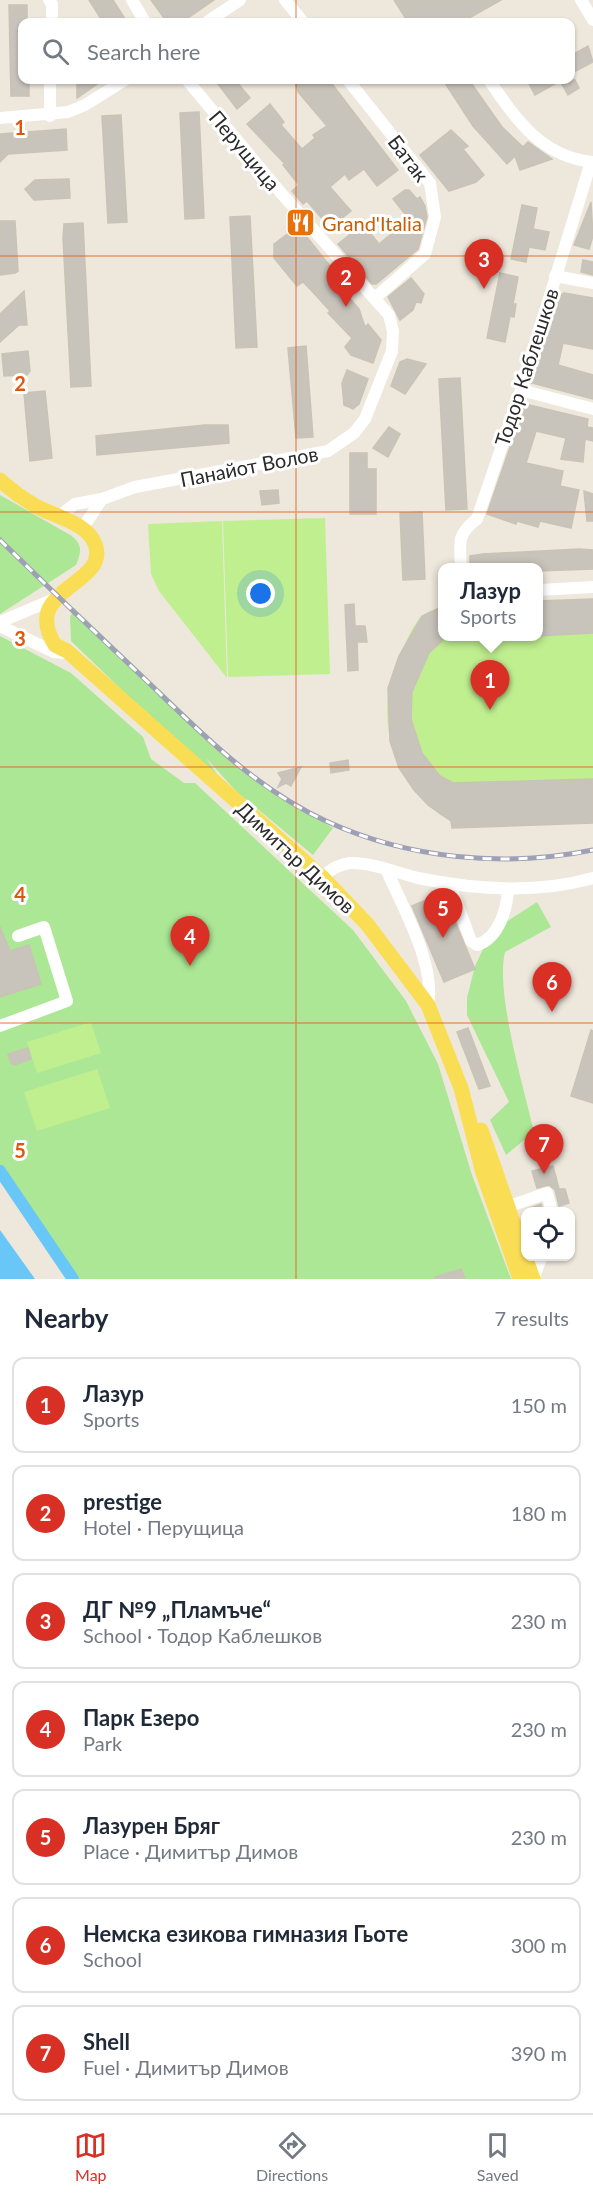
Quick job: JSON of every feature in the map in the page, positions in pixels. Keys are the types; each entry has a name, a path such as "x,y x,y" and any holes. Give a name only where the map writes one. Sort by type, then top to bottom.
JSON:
{"main road":[{"path":"0,480 35,505 82,529 92,537 97,556 94,566 58,597"},
{"name":"Димитър Димов","path":"58,597 56,625 66,643 67,651 322,877 367,924 428,1005 467,1107 483,1173 520,1279"},
{"name":"Димитър Димов","path":"467,1107 479,1124 533,1279"}],"street":[{"path":"49,0 52,4 52,18"},
{"path":"132,0 143,18"},
{"path":"213,18 240,0"},
{"path":"285,0 300,18"},
{"path":"581,0 593,20"},
{"path":"50,84 50,116"},
{"path":"0,118 50,116 85,105 118,84"},
{"name":"Перущица","path":"190,84 280,193 389,315 393,332"},
{"name":"Батак","path":"351,84 430,183 435,217 425,254 375,298"},
{"path":"492,84 522,125 543,144 561,156 592,162"},
{"name":"Тодор Каблешков","path":"461,563 460,537 466,528 477,519 592,162"},
{"path":"555,276 593,282"},
{"name":"Панайот Волов","path":"58,516 75,504 102,499 135,487 328,451 354,433 365,419 393,351 393,332"},
{"path":"520,390 593,409"},
{"path":"82,529 102,499"},
{"path":"543,590 593,587"},
{"path":"0,624 58,597"},
{"path":"0,624 54,652 60,654 67,651"},
{"path":"322,877 330,870 348,863 450,884 508,889 545,888 593,878"},
{"path":"387,871 426,964 431,992 428,1005"},
{"path":"450,884 471,941 477,945 484,942 503,919 507,908 508,889"},
{"path":"0,1026 68,1001 44,927 18,936"},
{"path":"507,1207 547,1193 551,1207"},
{"path":"533,1279 540,1261"}],"green space":[{"path":"0,495 72,536 80,549 76,565 0,614"},
{"path":"325,518 330,674 228,677 223,521"},
{"path":"222,521 227,678 159,591 151,574 148,524"},
{"path":"593,599 593,823 452,828 451,821 435,811 414,787 395,753 387,718 391,681 397,663 418,620 438,608 438,641 543,641 543,601"},
{"path":"74,608 220,747 276,792 333,828 313,855 237,792 206,758 232,796 71,641 70,617"},
{"path":"0,636 71,673 143,737 151,759 184,783 195,783 353,930 406,1001 438,1064 472,1175 511,1279 73,1279 0,1172"},
{"path":"537,902 551,927 505,952 503,969 507,1015 534,1132 506,1155 490,1120 509,1102 467,1015 467,998 475,966 488,939 503,924"},
{"path":"91,1022 101,1053 37,1073 27,1042"},
{"path":"97,1069 110,1108 37,1131 24,1092"}],"water":[{"path":"0,1230 35,1279 0,1279"}],"building":[{"path":"89,0 113,0 124,18 100,18"},
{"path":"151,0 214,0 188,18 164,18"},
{"path":"394,0 501,0 469,18 405,18"},
{"path":"9,5 27,5 27,18 18,18 18,84 29,84 29,96 11,96"},
{"path":"588,46 593,62 575,71 575,53"},
{"path":"575,80 579,88 568,95 562,84 575,84"},
{"path":"77,84 97,84 77,98"},
{"path":"218,84 238,84 250,98 237,109"},
{"path":"332,84 398,170 377,186 364,169 349,180 345,174 330,187 351,211 330,228 307,201 303,204 292,191 299,185 283,165 285,164 247,124 270,104 284,122 281,125 302,149 315,138 313,135 327,126 298,92 296,85"},
{"path":"446,84 472,84 502,127 523,147 528,142 552,159 520,170 515,156 507,164 473,126"},
{"path":"529,84 555,84 535,95"},
{"path":"199,112 204,218 185,219 180,113"},
{"path":"121,115 127,222 108,223 102,116"},
{"path":"66,129 67,150 8,154 0,162 0,134"},
{"path":"451,130 468,146 463,149 484,175 476,182 449,191 420,155"},
{"path":"69,179 70,198 34,200 25,189 35,180"},
{"path":"405,190 409,190 417,199 420,197 425,206 427,217 418,249 376,284 372,284 338,244 363,224 379,244 409,219 393,199"},
{"path":"591,202 593,236 589,249 574,245"},
{"path":"522,205 537,208 533,229 549,232 545,250 529,247 526,262 511,259"},
{"path":"250,216 257,347 236,348 230,217"},
{"path":"0,221 15,221 18,271 15,273 0,275"},
{"path":"83,223 91,386 71,387 64,224"},
{"path":"298,226 334,271 329,275 359,309 365,327 368,324 381,340 373,363 351,355 345,347 352,338 328,313 330,311 311,290 303,282 297,286 274,258 274,244"},
{"path":"583,260 593,262 593,275 581,272"},
{"path":"500,273 518,277 513,304 516,304 514,317 510,316 505,342 487,338"},
{"path":"411,278 424,294 421,303 416,302 413,310 400,320 388,297"},
{"path":"24,291 27,325 19,325 0,342 0,314"},
{"path":"564,293 593,298 593,349 563,343 558,365 593,375 593,399 532,383 559,296"},
{"path":"306,346 313,437 296,438 288,348"},
{"path":"28,351 30,371 27,375 4,376 2,354"},
{"path":"407,359 426,364 405,394 391,386 400,362"},
{"path":"347,370 368,379 359,404 353,409 344,405 342,383"},
{"path":"460,378 467,509 446,510 439,379"},
{"path":"45,391 52,458 30,461 24,393"},
{"path":"525,404 588,419 587,427 593,428 593,441 585,439 583,462 561,459 566,438 536,431 526,463 563,471 560,486 579,490 571,528 540,521 538,527 517,521 516,524 487,514"},
{"path":"205,425 228,425 229,443 97,455 96,436"},
{"path":"389,427 400,434 388,457 373,448"},
{"path":"350,453 367,453 367,469 376,469 376,514 350,514"},
{"path":"278,490 279,503 262,505 260,491"},
{"path":"584,491 593,494 593,521 587,521"},
{"path":"422,512 425,579 403,580 400,513"},
{"path":"593,550 593,569 543,571 543,563 470,563 470,556"},
{"path":"593,599 593,633 543,636 543,601"},
{"path":"354,604 355,626 365,626 367,642 357,642 358,670 348,671 345,605"},
{"path":"438,609 438,641 442,641 429,653 412,692 411,719 422,753 440,776 453,783 593,779 593,823 452,828 451,821 428,805 414,790 399,768 390,741 388,688 399,656 422,616"},
{"path":"348,760 349,770 331,773 330,763"},
{"path":"301,767 291,786 286,783 278,787 282,779 278,773"},
{"path":"443,893 475,969 444,982 412,906"},
{"path":"0,927 10,951 29,945 41,984 0,997"},
{"path":"468,1028 490,1086 479,1089 457,1032"},
{"path":"591,1030 593,1031 593,1103 571,1096"},
{"path":"28,1048 31,1059 14,1065 11,1063 8,1054"},
{"path":"553,1166 559,1189 565,1189 569,1203 559,1206 555,1190 549,1185 537,1188 532,1171"},
{"path":"461,1269 465,1279 435,1279 435,1277"}],"waterway":[{"path":"0,1171 73,1279"}],"railway":[{"path":"0,540 233,761 277,794 301,808 357,834 423,852 491,859 526,858 593,850"}],"place":[{"name":"Grand'Italia","path":"301,223"},
{"name":"ДГ №9 „Пламъче“","path":"484,289"},
{"name":"prestige","path":"346,307"},
{"name":"Лазур","path":"490,710"},
{"name":"Лазурен Бряг","path":"443,938"},
{"name":"Парк Езеро","path":"190,966"},
{"name":"Немска езикова гимназия Гьоте","path":"552,1012"},
{"name":"Shell","path":"544,1174"}]}
